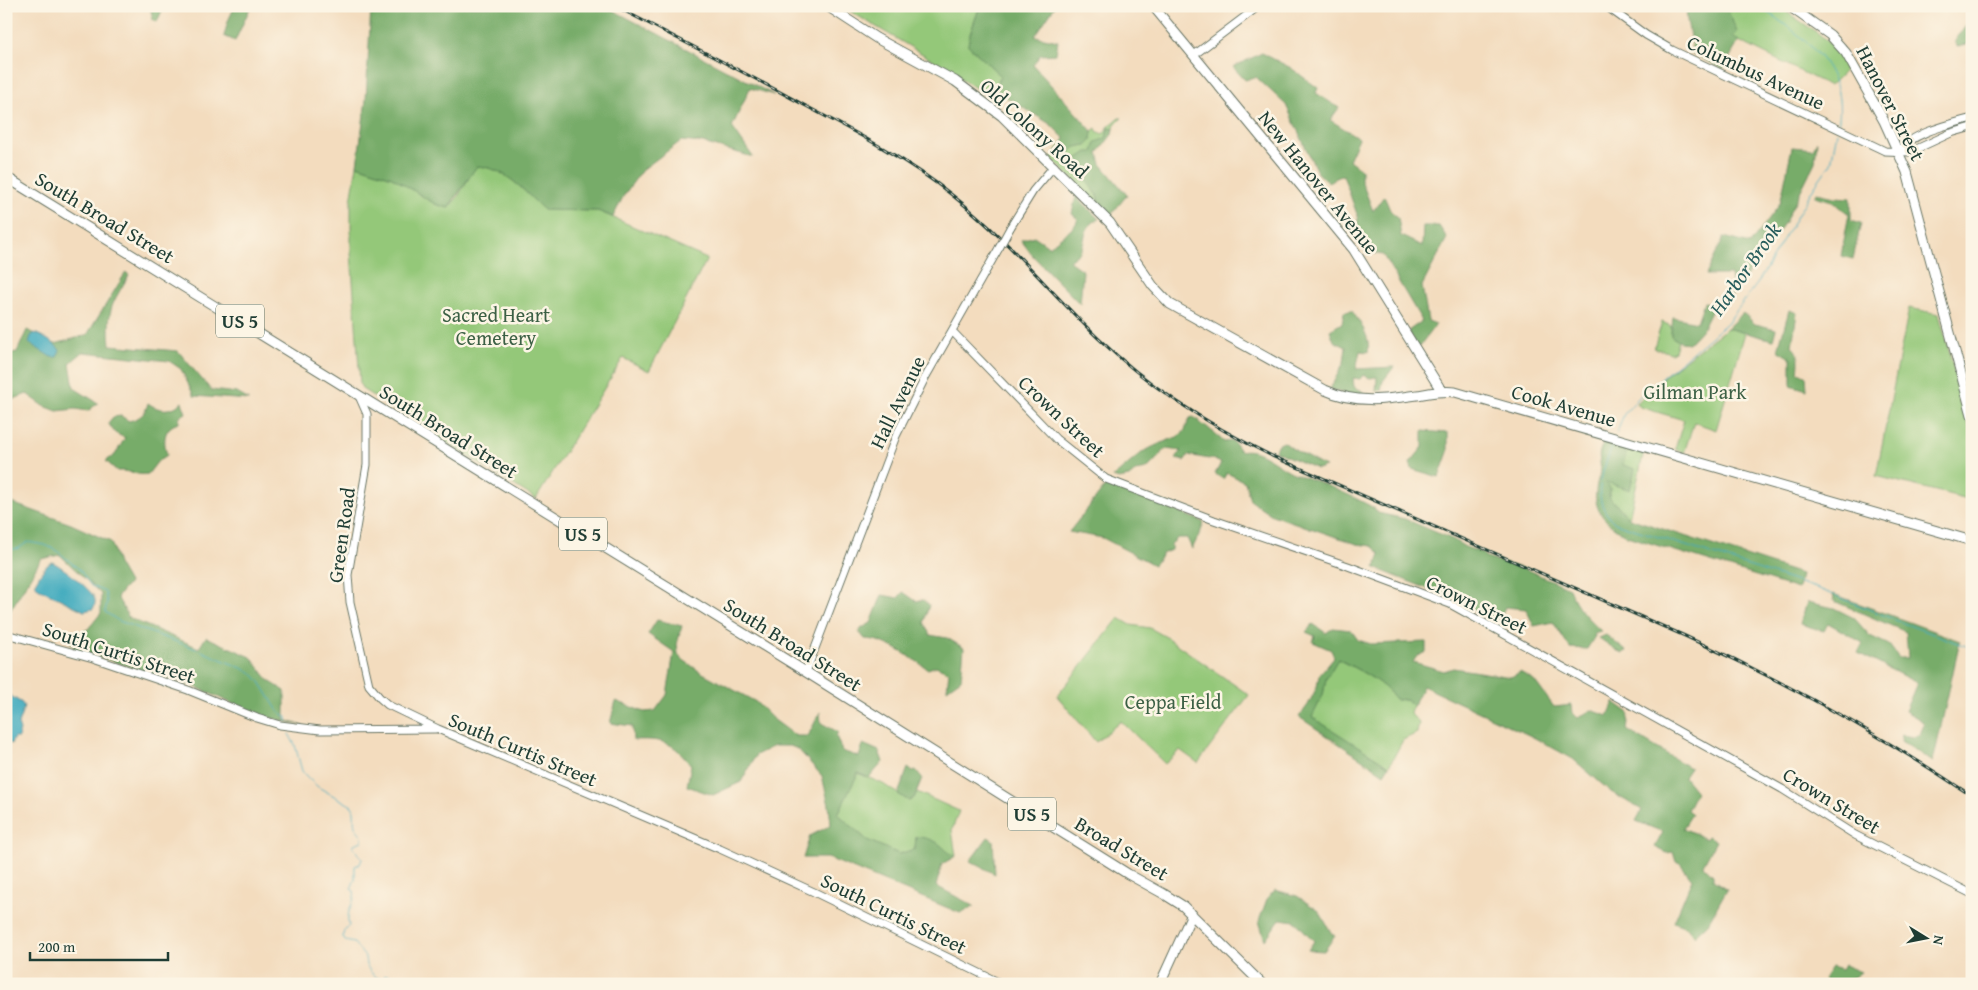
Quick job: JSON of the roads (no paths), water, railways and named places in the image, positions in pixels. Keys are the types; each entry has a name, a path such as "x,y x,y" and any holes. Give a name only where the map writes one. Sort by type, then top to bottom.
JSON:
{"main road":[{"name":"Old Colony Road","path":"828,6 876,38 938,71 972,92 1002,116 1110,223 1162,297"},
{"name":"New Hanover Avenue","path":"1154,6 1354,250 1440,390"},
{"name":"Hanover Street","path":"1789,6 1830,35 1846,53 1899,152 1907,172 1972,415"},
{"name":"South Broad Street","path":"6,177 873,714"},
{"name":"Cook Avenue","path":"1162,297 1178,309 1325,390 1340,396 1356,400 1379,400 1440,390 1455,392 1972,541"},
{"name":"Broad Street","path":"873,714 1128,874 1164,894 1192,914 1262,984"},
{"path":"1160,984 1192,914"}],"street":[{"path":"1194,56 1259,6"},
{"name":"Columbus Avenue","path":"1606,6 1646,35 1672,50 1885,151 1899,152"},
{"path":"1899,152 1909,142 1948,124 1972,118"},
{"path":"1948,124 1951,134"},
{"path":"1899,152 1914,151 1951,134 1972,127"},
{"name":"Hall Avenue","path":"806,672 896,436 925,378 1010,228 1033,191 1054,166"},
{"name":"Crown Street","path":"952,331 1056,439 1106,479 1214,520 1348,566 1450,604 1782,789 1855,835 1972,894"},
{"name":"Green Road","path":"359,396 367,414 367,465 348,575 348,585 350,602 369,684 388,705 438,729"},
{"name":"South Curtis Street","path":"6,634 93,658 171,684 280,726 320,730 438,729 720,849 814,892 1002,984"}],"water":[{"path":"35,333 48,340 60,350 57,357 51,357 29,343 31,336"},
{"path":"52,562 68,572 91,593 95,600 93,609 84,611 38,588 35,583 40,574"},
{"path":"6,693 22,703 24,707 18,724 20,730 18,738 14,738 11,744 6,742"}],"waterway":[{"name":"Harbor Brook","path":"1758,6 1805,41 1829,69 1836,86 1839,105 1838,126"},
{"name":"Harbor Brook","path":"1617,433 1624,414 1641,395 1727,323 1757,284 1814,187 1831,163 1837,132"},
{"name":"Harbor Brook","path":"1614,442 1602,474 1600,494 1607,514 1615,523 1819,589 1900,622 1972,648"},
{"path":"6,551 19,548 28,542 45,545 56,550 80,570 91,586 105,592 107,602 105,612 119,621 199,650 251,672 260,682 278,711 287,717 287,722"},
{"path":"289,734 295,745 302,771 318,787 352,806 355,826 362,836 362,841 354,844 353,847 362,859 360,864 355,866 355,879 351,889 354,891 354,899 348,915 349,926 344,930 343,937 345,941 354,943 365,957 366,965 373,975 383,981 385,975 388,975 401,984"}],"railway":[{"path":"615,6 861,136 935,182 992,229 1118,357 1181,404 1226,432 1272,456 1685,636 1759,671 1867,730 1972,796"}],"park label":[{"name":"Sacred Heart Cemetery","path":"496,326"},
{"name":"Gilman Park","path":"1695,391"},
{"name":"Ceppa Field","path":"1173,701"}]}
